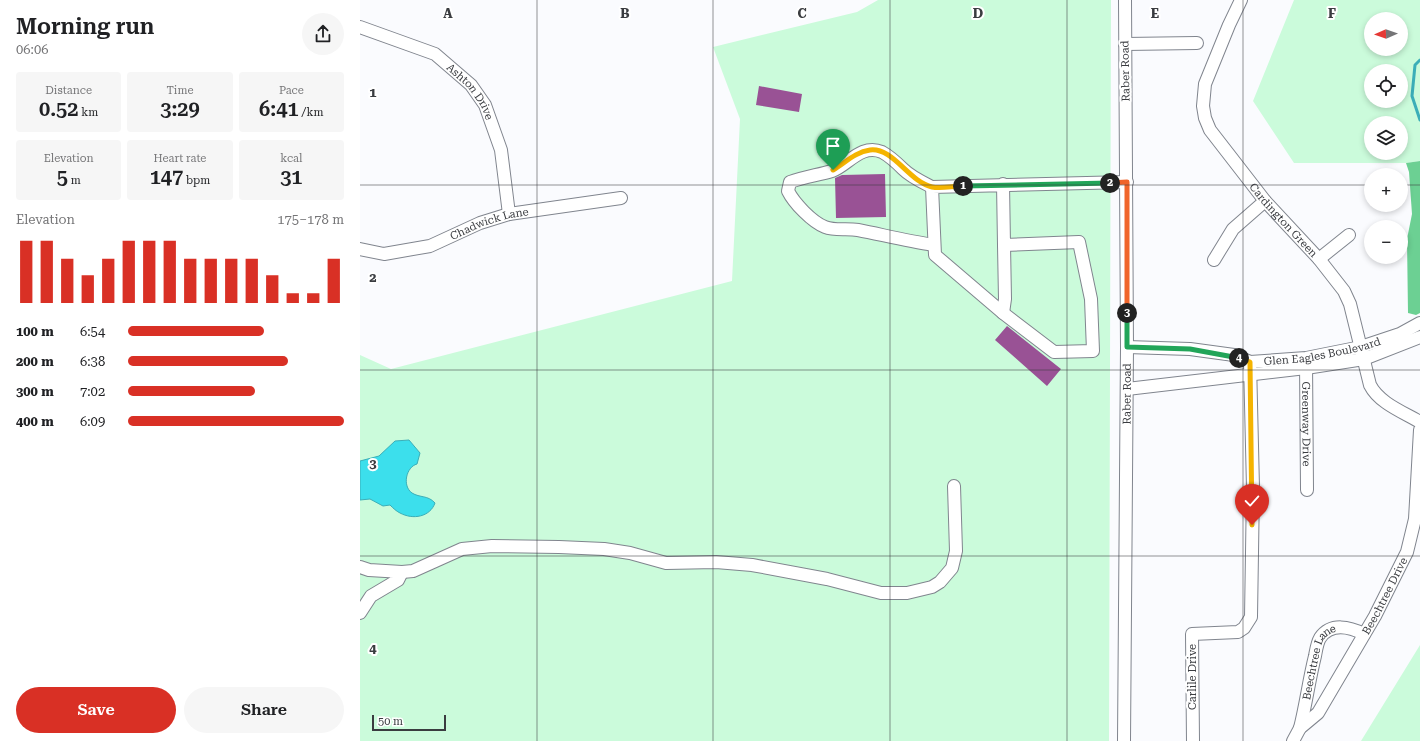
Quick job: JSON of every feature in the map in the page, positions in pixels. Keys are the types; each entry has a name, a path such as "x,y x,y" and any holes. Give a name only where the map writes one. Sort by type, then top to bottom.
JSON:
{"street":[{"name":"Raber Road","path":"1124,741 1127,389 1125,0"},
{"name":"Cardington Green","path":"1241,0 1212,64 1205,84 1203,106 1210,130 1265,201 1319,259 1344,291 1350,304 1373,392 1379,398 1420,422"},
{"name":"Ashton Drive","path":"360,27 435,54 471,85 485,105 501,150 509,214"},
{"path":"1125,44 1197,43"},
{"path":"933,245 874,235 858,230 832,229 824,226 795,204 788,191 790,182 833,170 850,158 871,150 880,152 894,159 903,170 917,180 932,187 1127,182"},
{"path":"1003,184 1005,299 1003,313"},
{"path":"932,187 933,245 935,255 1003,313 1054,352 1093,351 1091,299 1079,242 1004,245"},
{"name":"Chadwick Lane","path":"360,249 384,254 430,246 480,223 509,214 622,198"},
{"path":"1214,260 1233,229 1265,201"},
{"path":"1319,259 1349,235"},
{"name":"Glen Eagles Boulevard","path":"1363,353 1420,323"},
{"name":"Glen Eagles Boulevard","path":"1127,389 1249,375 1363,353 1420,337"},
{"name":"Glen Eagles Boulevard","path":"1127,347 1190,349 1234,356 1250,362 1306,363"},
{"path":"1249,375 1250,362"},
{"name":"Greenway Drive","path":"1306,363 1307,490"},
{"name":"Carlile Drive","path":"1193,741 1192,634 1238,632 1244,628 1251,616 1252,470 1249,375"},
{"name":"Beechtree Drive","path":"1293,741 1300,728 1318,713 1376,616 1403,560 1412,535 1415,519 1420,430"},
{"path":"360,567 369,570 402,572 421,568 462,549 492,546 604,549 630,552 666,563 716,562 752,565 827,579 881,593 907,593 932,587 940,582 952,568 956,551 954,486"},
{"path":"360,612 371,596 398,580 402,572"},
{"name":"Beechtree Lane","path":"1300,728 1310,675 1319,639 1332,629 1341,627 1354,629 1364,634"}],"green space":[{"path":"878,0 1111,0 1109,741 360,741 360,355 391,369 732,281 740,119 713,47 857,12"},
{"path":"1294,0 1420,0 1420,161 1406,163 1294,163 1253,101"},
{"path":"1420,161 1420,313 1416,315 1408,313 1408,234 1412,214 1409,172 1406,163"},
{"path":"1420,645 1420,741 1361,741"}],"water":[{"path":"409,440 420,453 417,464 410,469 408,473 406,482 407,486 412,493 432,500 435,503 433,508 425,514 415,517 405,515 390,505 383,506 370,499 360,500 360,461 379,456 395,441"}],"building":[{"path":"759,86 802,94 799,112 756,105"},
{"path":"885,174 886,217 836,218 835,178 842,175"},
{"path":"1007,326 1061,369 1047,386 995,340"}],"waterway":[{"path":"1420,60 1415,65 1412,96 1420,120"}],"route":[{"path":"833,170 850,158 871,150 880,152 894,159 903,170 917,180 932,187 1127,182 1127,347 1190,349 1234,356 1250,362 1249,375 1253,488 1252,525"}]}
